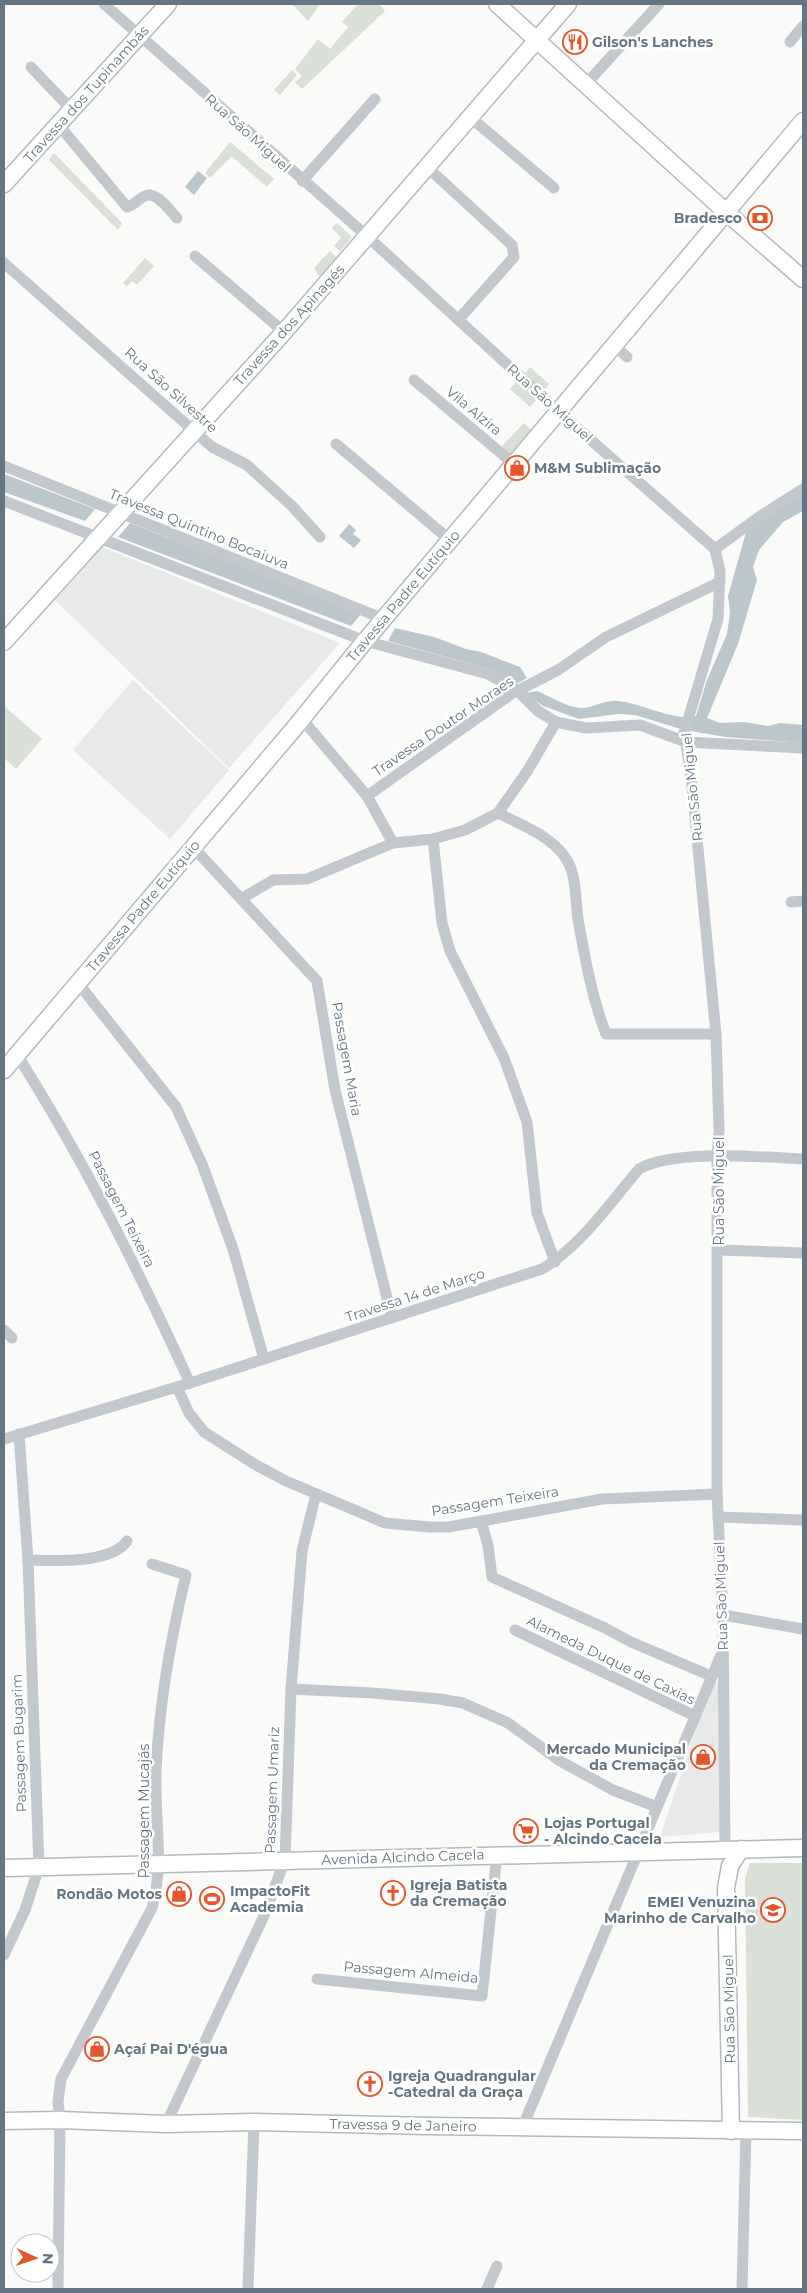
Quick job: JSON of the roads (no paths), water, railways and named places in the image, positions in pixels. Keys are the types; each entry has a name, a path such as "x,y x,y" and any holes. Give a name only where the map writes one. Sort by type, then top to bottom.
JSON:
{"main road":[{"name":"Travessa dos Tupinambás","path":"4,184 168,4"},
{"path":"497,4 726,212 803,279"},
{"name":"Travessa dos Apinagés","path":"4,642 368,237 568,4"},
{"name":"Travessa Padre Eutíquio","path":"4,1070 302,719 365,641 803,121"},
{"name":"Avenida Alcindo Cacela","path":"4,1868 705,1848 803,1848"},
{"name":"Rua São Miguel","path":"705,1848 721,1867 726,1888 738,2131"},
{"name":"Rua São Miguel","path":"726,1888 730,1866 742,1849"},
{"name":"Travessa 9 de Janeiro","path":"4,2121 60,2120 166,2124 254,2122 803,2131"}],"street":[{"name":"Rua São Miguel","path":"104,4 302,181 368,237 559,412 716,549 720,582 718,619 687,718 685,738 691,776 716,1034 719,1130 717,1156 717,1494 723,1615 725,1849"},
{"path":"586,84 659,4"},
{"path":"790,42 803,26"},
{"path":"31,67 71,109"},
{"path":"302,181 375,99"},
{"path":"470,117 554,188"},
{"path":"58,124 125,205 132,206 150,194 156,196 177,218"},
{"path":"427,167 512,245 514,256 459,319"},
{"path":"195,256 284,332"},
{"name":"Rua São Silvestre","path":"4,263 212,447 247,465 269,483 320,537"},
{"path":"614,345 628,357"},
{"name":"Vila Alzira","path":"414,380 514,464"},
{"path":"336,444 450,540"},
{"name":"Travessa Quintino Bocaiuva","path":"4,466 120,515 384,619"},
{"path":"716,549 762,515 803,489"},
{"path":"4,501 365,641 481,671 520,690 538,711 556,722 586,728 640,725 685,738 803,748"},
{"name":"Travessa Doutor Moraes","path":"367,796 520,690 558,670 606,637 720,582"},
{"path":"302,719 367,796 393,843"},
{"path":"241,899 274,880 307,879 393,843 433,839 465,830 498,813 528,770 556,722"},
{"path":"498,813 538,833 554,845 570,865 582,942 594,997 606,1034 716,1034"},
{"path":"433,839 442,923 450,951 504,1058 527,1122 537,1213 555,1262"},
{"name":"Passagem Maria","path":"193,847 316,981 335,1090 392,1318"},
{"path":"791,902 803,901"},
{"path":"78,983 176,1107 202,1164 233,1249 264,1359"},
{"name":"Passagem Teixeira","path":"18,1055 58,1118 89,1175 190,1383"},
{"name":"Travessa 14 de Março","path":"4,1439 190,1383 525,1276 555,1262 574,1244 639,1169 658,1160 717,1156 803,1159"},
{"path":"718,1250 803,1253"},
{"name":"Passagem Teixeira","path":"177,1387 189,1413 204,1432 256,1466 385,1523 429,1527 449,1526 602,1499 717,1494"},
{"name":"Passagem Bugarim","path":"4,1955 25,1910 39,1866 28,1560 19,1434"},
{"name":"Passagem Umariz","path":"166,2124 263,1918 285,1860 291,1689 302,1551 316,1494"},
{"path":"718,1517 803,1520"},
{"path":"481,1520 488,1545 492,1577 605,1628 631,1642 712,1676"},
{"path":"28,1560 64,1562 101,1556 123,1546 127,1541"},
{"name":"Passagem Mucajás","path":"58,2289 60,2120 58,2101 62,2079 152,1908 159,1885 156,1773 162,1685 186,1575 152,1564"},
{"path":"723,1615 803,1628"},
{"name":"Alameda Duque de Caxias","path":"515,1630 695,1716"},
{"path":"523,2126 723,1651"},
{"path":"291,1689 373,1693 463,1703 508,1723 560,1761 613,1790 657,1807"},
{"name":"Passagem Almeida","path":"317,1979 482,1996 497,1854"},
{"path":"248,2289 254,2122"},
{"name":"Rua São Miguel","path":"738,2131 742,2289"},
{"path":"487,2289 497,2266"}],"place":[{"name":"Gilson's Lanches","path":"575,42"},
{"name":"Bradesco","path":"760,218"},
{"name":"M&M Sublimação","path":"517,468"},
{"name":"Mercado Municipal da Cremação","path":"703,1757"},
{"name":"Lojas Portugal - Alcindo Cacela","path":"526,1831"},
{"name":"Igreja Batista da Cremação","path":"393,1893"},
{"name":"Rondão Motos","path":"179,1894"},
{"name":"ImpactoFit Academia","path":"212,1899"},
{"name":"EMEI Venuzina Marinho de Carvalho","path":"773,1910"},
{"name":"Açaí Pai D'égua","path":"97,2049"},
{"name":"Igreja Quadrangular -Catedral da Graça","path":"370,2084"}]}
